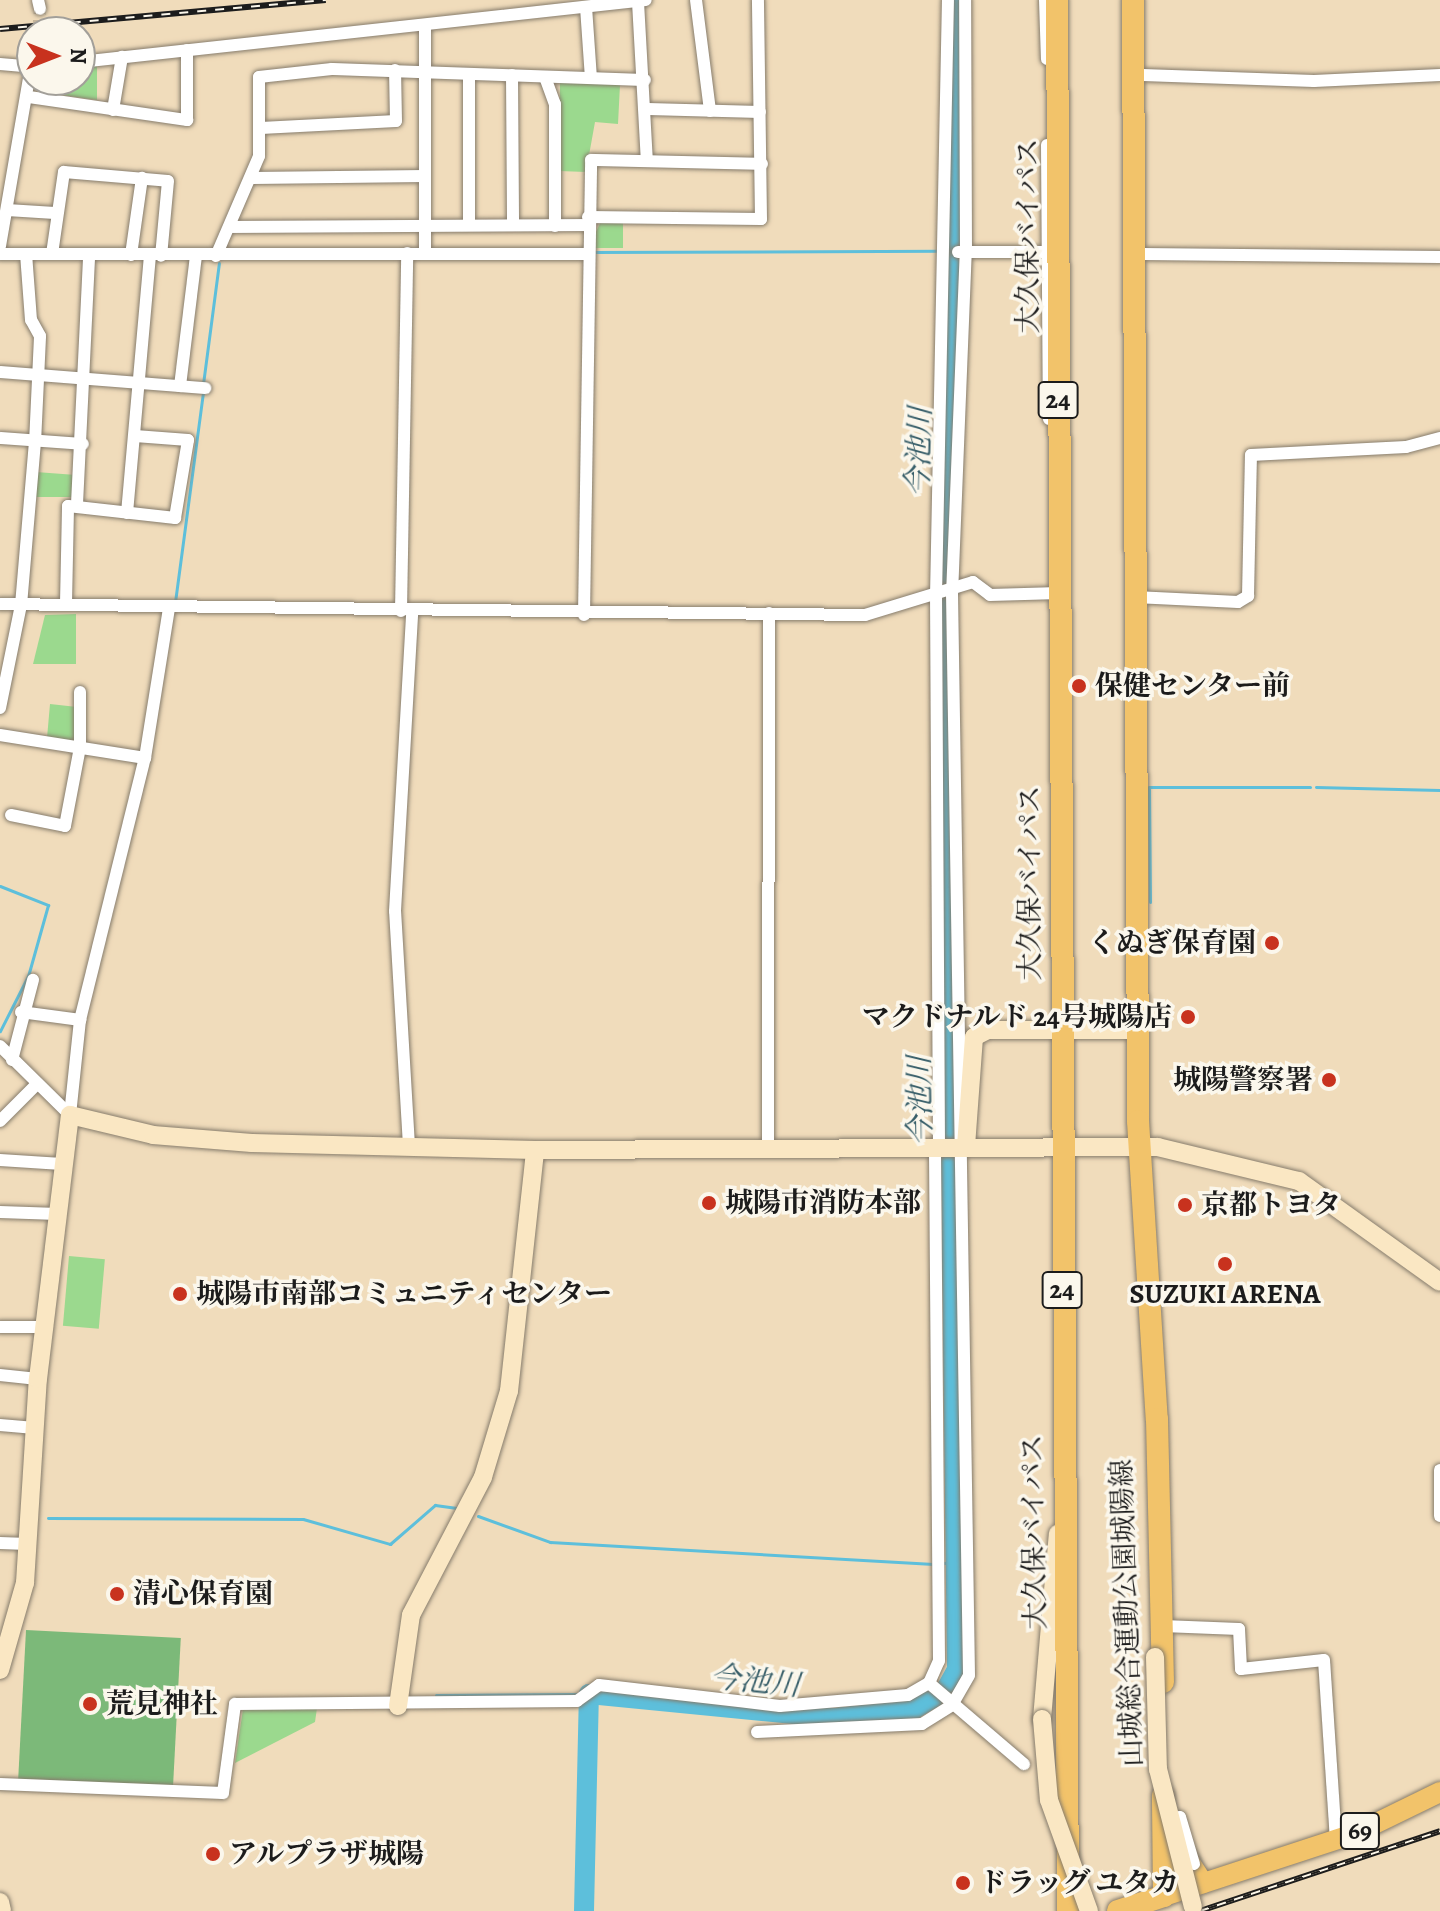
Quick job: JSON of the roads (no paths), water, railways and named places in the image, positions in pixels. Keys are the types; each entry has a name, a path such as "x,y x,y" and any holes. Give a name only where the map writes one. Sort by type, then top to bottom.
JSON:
{"highway":[{"name":"大久保バイパス","path":"1057,0 1060,1030 1068,1911"},
{"path":"1118,1911 1164,1896 1163,1626 1149,1309 1138,1145 1133,0"},
{"path":"1163,1770 1182,1854 1196,1875"}],"main road":[{"name":"69","path":"1164,1896 1196,1875 1336,1840 1440,1792"}],"street":[{"path":"696,0 710,111"},
{"path":"232,227 555,226 587,221 761,219 758,0"},
{"path":"757,1732 906,1727 953,1702 969,1675 970,1640 947,1147 937,595 948,251 948,0"},
{"path":"0,1784 223,1793 235,1704 398,1703 584,1695 599,1685 780,1706 908,1695 929,1683 939,1661 953,589 965,252 965,0"},
{"path":"0,604 584,615 865,615 973,582 990,595 1059,596 1047,252 1045,0"},
{"path":"1133,406 1142,254 1142,0"},
{"path":"96,60 642,1 648,109 647,161"},
{"path":"586,7 591,78"},
{"path":"425,25 425,252"},
{"path":"0,245 5,204 29,97 187,120 187,50"},
{"path":"113,110 122,57"},
{"path":"216,256 252,178 261,128 259,77 295,69 645,80"},
{"path":"261,128 396,121 395,70"},
{"path":"469,74 469,225"},
{"path":"512,75 513,225"},
{"path":"1143,75 1314,81 1440,75"},
{"path":"545,77 555,104 555,226"},
{"path":"648,109 760,112"},
{"path":"584,615 585,254 591,160 762,164"},
{"path":"53,249 55,213 64,172 168,181 137,381 127,513"},
{"path":"252,178 425,176"},
{"path":"131,255 142,178"},
{"path":"5,204 55,213"},
{"path":"0,254 26,254 53,249 89,255 156,256 425,252 585,254"},
{"path":"948,251 1047,252"},
{"path":"407,253 407,611 395,911 409,1146"},
{"path":"0,708 2,684 21,605 35,443 40,336 31,320 26,254"},
{"path":"1142,254 1440,257"},
{"path":"77,504 87,378 89,255"},
{"path":"180,386 196,256"},
{"path":"0,372 203,388"},
{"path":"66,603 68,506 77,504 175,518 188,440 135,436"},
{"path":"0,438 35,443 83,444"},
{"path":"1134,596 1238,602 1248,596 1251,455 1406,447 1440,438"},
{"path":"0,1670 28,1544 38,1379 80,1020 145,758 169,608"},
{"path":"768,1151 769,613"},
{"path":"11,815 65,826 80,747 80,692"},
{"path":"0,735 145,758"},
{"path":"12,1060 21,1012 33,980"},
{"path":"21,1012 80,1020"},
{"path":"947,1147 974,1037 1060,1030 1137,1030"},
{"path":"0,1046 35,1086 70,1115 194,1139 535,1150 768,1151 1138,1145 1230,1160 1299,1181 1440,1282"},
{"path":"2,1115 35,1086"},
{"path":"398,1703 411,1615 483,1477 509,1391 535,1150"},
{"path":"0,1160 62,1164"},
{"path":"0,1212 58,1214"},
{"name":"山城総合運動公園城陽線","path":"1149,1309 1158,1769 1194,1911"},
{"path":"0,1327 44,1327"},
{"path":"0,1375 38,1379"},
{"path":"0,1425 35,1428"},
{"path":"1440,1470 1440,1516"},
{"path":"1064,1479 1042,1719 1049,1800 1089,1911"},
{"path":"0,1543 28,1544"},
{"path":"1163,1626 1239,1629 1241,1669 1324,1660 1336,1840"},
{"path":"929,1683 1024,1764"},
{"path":"0,1902 2,1911"}],"waterway":[{"name":"今池川","path":"584,1911 589,1694 834,1718 914,1709 945,1691 957,1669 944,602 955,0"},
{"path":"592,252 941,251"},
{"path":"203,384 219,263"},
{"path":"175,602 203,391"},
{"path":"1150,902 1149,787 1310,787"},
{"path":"1316,787 1440,790"},
{"path":"0,886 48,905 28,976 0,1031"},
{"path":"48,1518 303,1519 390,1544 435,1505 457,1508"},
{"path":"478,1516 550,1542 933,1564"},
{"path":"944,1563 956,1562"},
{"path":"436,1695 580,1694"}],"tunnel":[{"path":"39,16 40,9"}],"railway":[{"path":"0,29 326,0"},
{"path":"1200,1911 1440,1831"}],"place":[{"name":"保健センター前","path":"1079,686"},
{"name":"くぬぎ保育園","path":"1272,943"},
{"name":"マクドナルド 24号城陽店","path":"1188,1017"},
{"name":"城陽警察署","path":"1329,1080"},
{"name":"城陽市消防本部","path":"709,1203"},
{"name":"京都トヨタ","path":"1185,1205"},
{"name":"SUZUKI ARENA","path":"1225,1264"},
{"name":"城陽市南部コミュニティセンター","path":"180,1294"},
{"name":"清心保育園","path":"117,1594"},
{"name":"荒見神社","path":"90,1704"},
{"name":"アルプラザ城陽","path":"213,1854"},
{"name":"ドラッグ ユタカ","path":"963,1883"}]}
